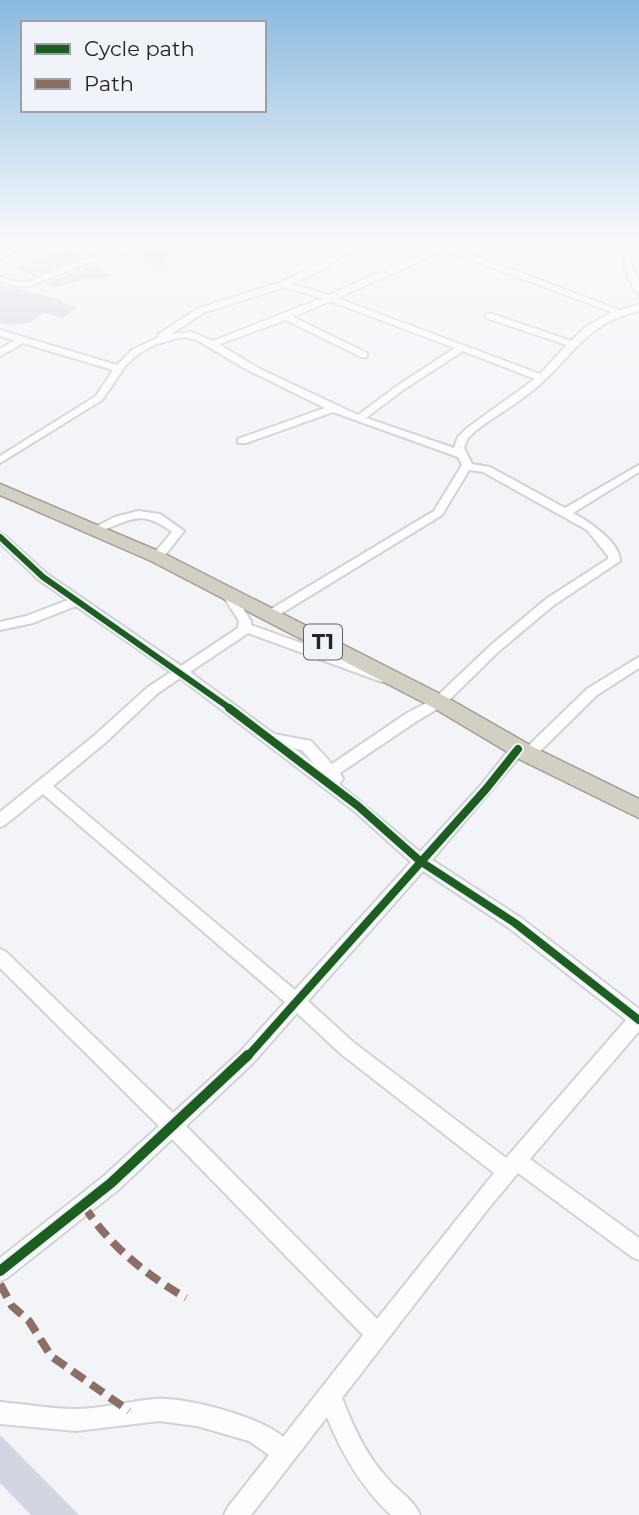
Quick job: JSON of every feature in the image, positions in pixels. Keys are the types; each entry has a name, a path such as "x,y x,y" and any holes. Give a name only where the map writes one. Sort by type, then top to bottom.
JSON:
{"highway":[{"name":"T1","path":"0,489 157,557 439,702 523,752 639,809"}],"street":[{"path":"0,460 99,398 109,389 119,369 133,354 193,316"},
{"path":"212,344 289,316"},
{"path":"375,316 542,378"},
{"path":"489,316 572,344"},
{"path":"461,455 460,443 468,432 542,378 572,344 608,316"},
{"path":"286,317 364,355"},
{"path":"0,333 119,369"},
{"path":"152,344 189,334 212,344 235,360 334,408 359,419 425,438 461,455 467,461 438,513 270,615"},
{"path":"0,353 22,340"},
{"path":"359,419 400,388 460,349"},
{"path":"242,441 334,408"},
{"path":"331,772 439,702 494,649 550,602 614,561 614,555 591,528 486,469 466,467"},
{"path":"565,513 639,468"},
{"path":"97,529 135,513 146,513 178,531 157,557"},
{"path":"0,537 75,602 182,673 358,806 420,860 515,923 639,1019 511,1166 236,1515"},
{"path":"229,596 243,617 246,628"},
{"path":"0,626 29,620 75,602"},
{"path":"0,821 44,787 153,690 246,628"},
{"path":"246,628 365,672 398,681"},
{"path":"0,1271 85,1206 221,1083 298,1003 420,860 486,789 523,752 592,692 639,662"},
{"path":"270,739 306,745 358,806"},
{"path":"44,787 298,1003 347,1048 511,1166 639,1250"},
{"path":"0,957 173,1126 378,1335"},
{"path":"330,1396 345,1437 364,1470 387,1497 408,1515"},
{"path":"0,1413 76,1420 159,1409 197,1415 253,1431 268,1438 283,1453"}],"building":[{"path":"0,316 40,316 29,323 0,323"},
{"path":"0,1435 79,1515 31,1515 0,1483"}],"marked path":[{"path":"84,1206 104,1234 129,1259 186,1298"},
{"path":"0,1284 12,1306 29,1321 51,1356 129,1411"}],"cycle path":[{"path":"0,537 43,577 182,673 291,754 358,806 420,861 515,923 639,1020"},
{"path":"0,1271 111,1183 246,1058 486,789 518,749"}]}
